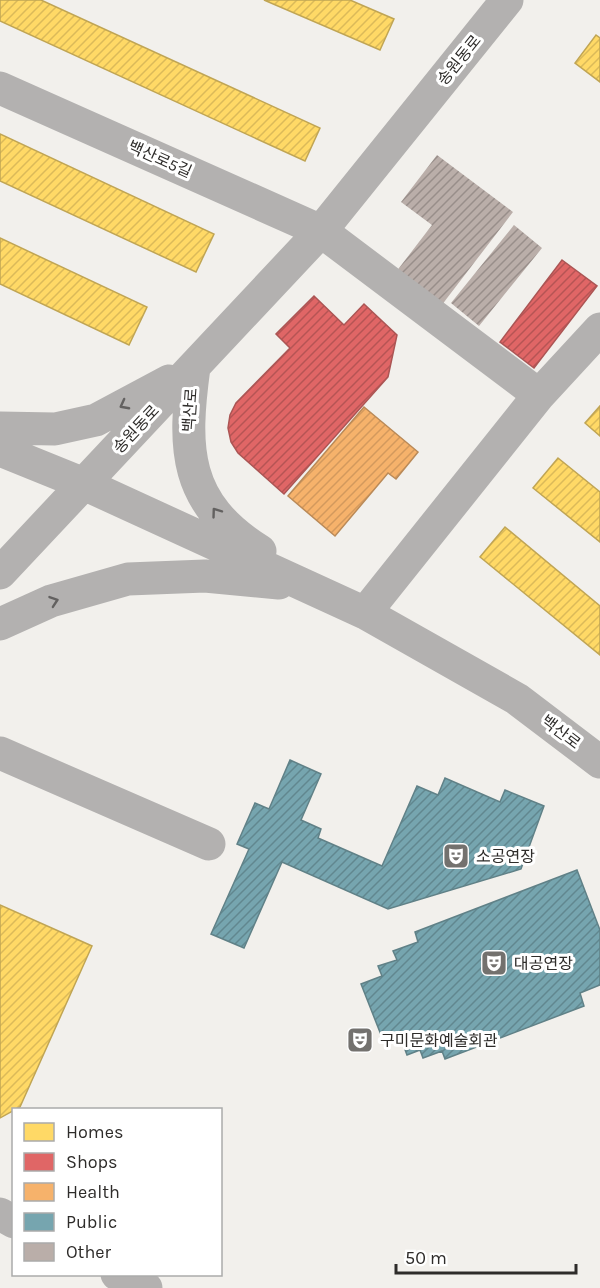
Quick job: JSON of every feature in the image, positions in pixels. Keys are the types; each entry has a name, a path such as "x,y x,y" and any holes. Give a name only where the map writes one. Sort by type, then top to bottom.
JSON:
{"street":[{"name":"송원동로","path":"0,573 321,231 507,0"},
{"name":"백산로5길","path":"0,88 321,231"},
{"path":"321,231 539,395"},
{"path":"365,613 539,395 600,329"},
{"name":"백산로","path":"0,428 55,429 96,420 194,368"},
{"name":"백산로","path":"194,368 187,421 190,463 200,488 219,517 248,544 330,596"},
{"name":"백산로","path":"0,450 84,484 365,613 517,699 600,762"},
{"name":"백산로","path":"0,624 51,602 128,579 205,576 266,580 330,596"},
{"path":"0,753 209,844"},
{"path":"119,1276 146,1288"}],"building: Homes":[{"path":"0,0 41,0 320,128 305,161 0,21"},
{"path":"264,0 350,0 394,19 380,50"},
{"path":"596,35 600,38 600,82 575,63"},
{"path":"0,134 214,234 196,272 0,181"},
{"path":"0,238 147,307 129,345 0,284"},
{"path":"600,406 600,436 585,423"},
{"path":"558,458 600,492 600,542 533,488"},
{"path":"505,527 600,606 600,655 480,557"},
{"path":"0,905 92,946 20,1107 12,1108 12,1111 0,1118"}],"building: Shops":[{"path":"562,260 597,286 534,368 500,342"},
{"path":"314,296 344,325 364,304 397,335 388,377 284,494 238,453 231,442 228,428 230,415 236,403 290,348 276,334"}],"building: Health":[{"path":"364,407 418,452 396,479 388,473 335,536 288,496"}],"building: Public":[{"name":"소공연장","path":"290,760 321,774 301,820 321,829 318,838 382,866 417,786 438,795 445,778 500,802 505,790 544,806 521,869 388,909 282,862 244,948 211,934 249,849 237,844 255,803 269,809"},
{"name":"대공연장","path":"577,870 600,930 600,985 580,993 584,1006 445,1059 442,1051 423,1058 420,1050 407,1055 401,1039 385,1045 361,984 382,976 378,966 397,960 393,951 418,942 415,932"}],"building: Other":[{"path":"437,155 513,212 441,306 396,272 432,225 401,202"},
{"path":"514,225 542,248 479,326 451,303"}],"place":[{"name":"소공연장","path":"456,856"},
{"name":"대공연장","path":"494,963"},
{"name":"구미문화예술회관","path":"360,1040"}]}
